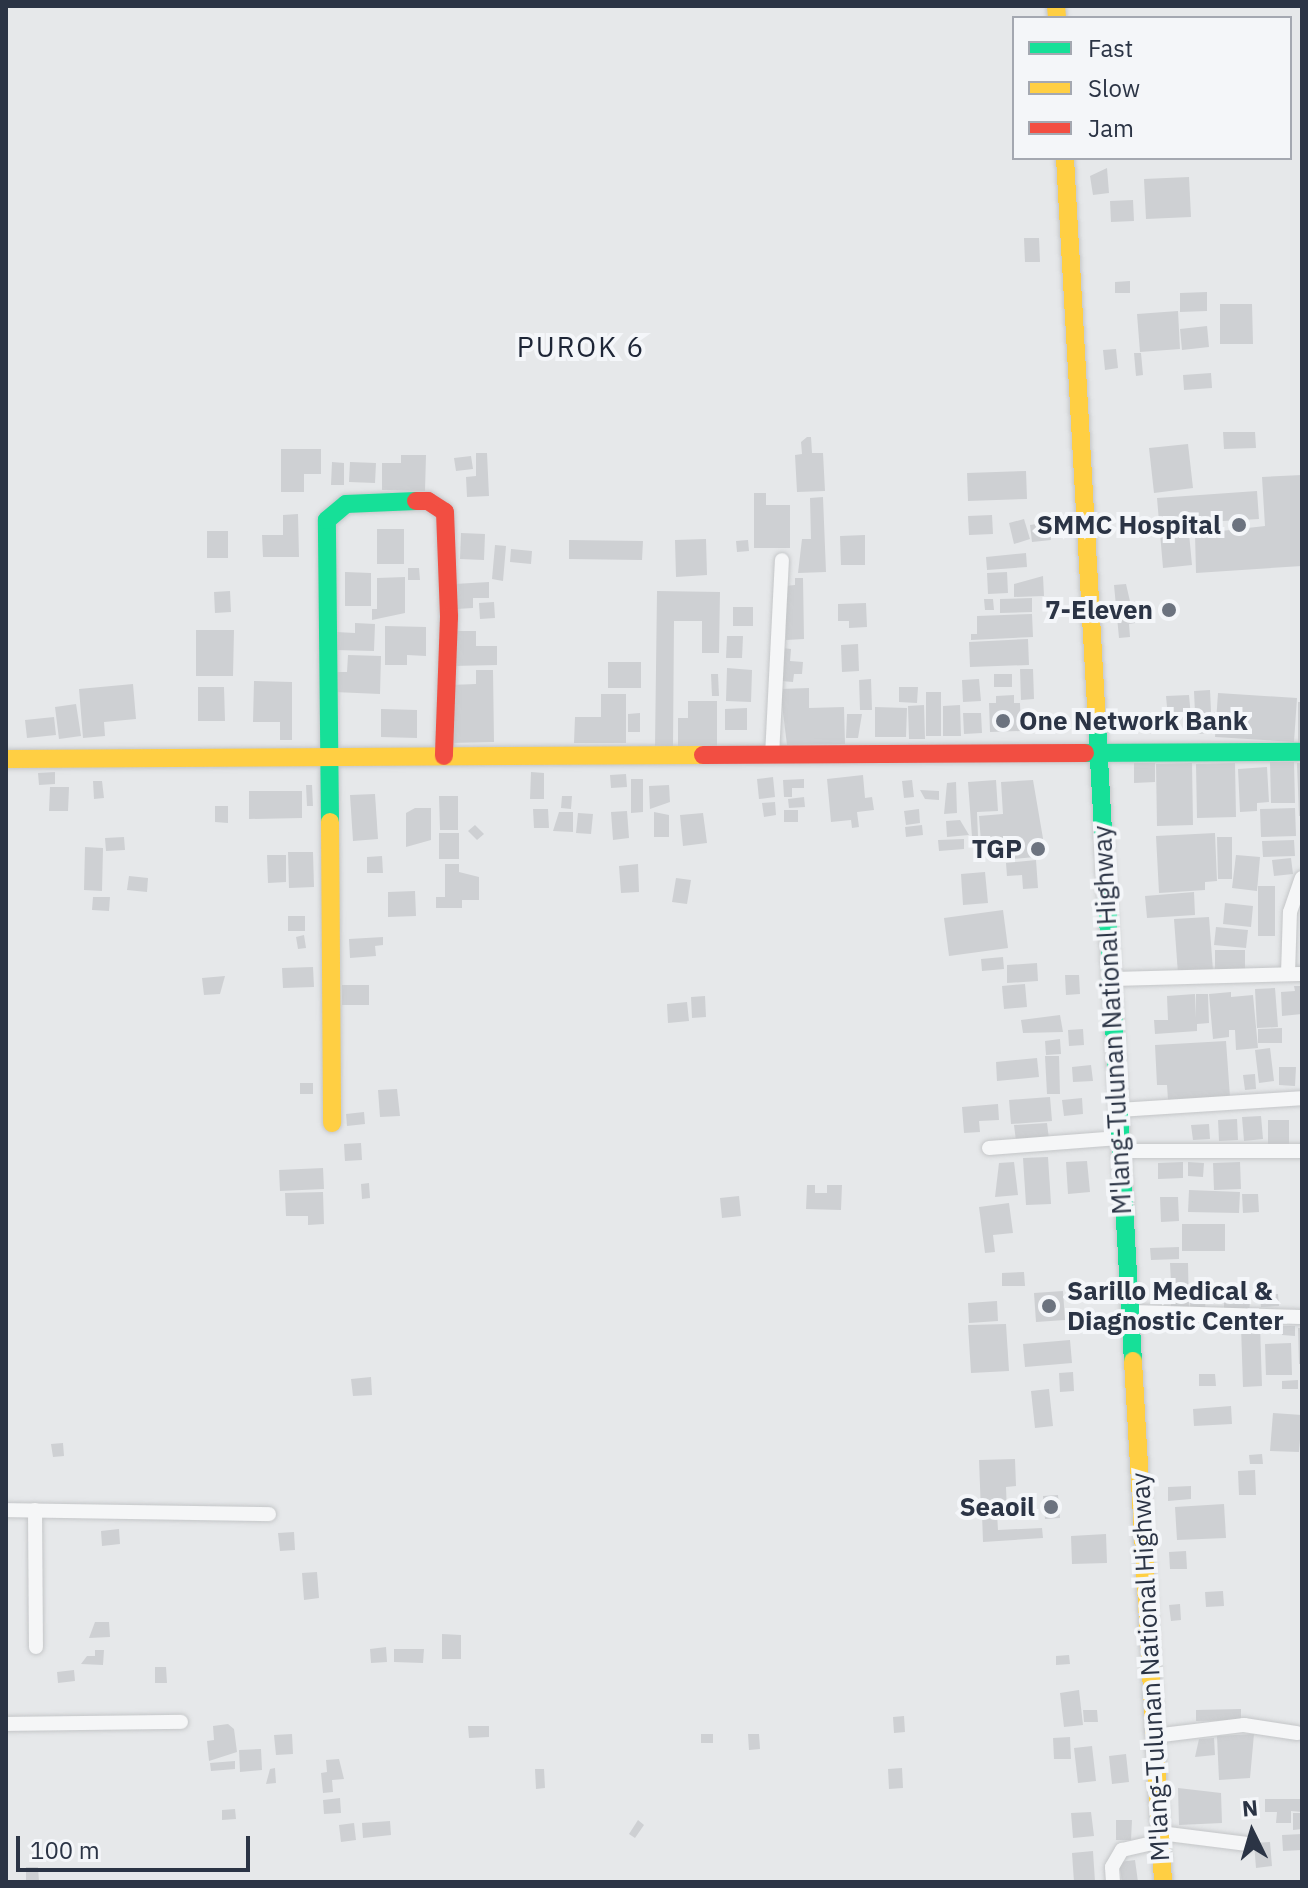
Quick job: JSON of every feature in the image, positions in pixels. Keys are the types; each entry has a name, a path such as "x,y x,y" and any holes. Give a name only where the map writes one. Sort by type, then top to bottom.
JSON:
{"main road":[{"name":"M'lang-Tulunan National Highway","path":"1065,160 1096,750 1163,1882"},
{"path":"332,1123 327,520 346,504 428,501 445,512 449,526 444,756"},
{"path":"6,759 772,756 1096,750 1302,752"}],"street":[{"path":"772,756 782,560"},
{"path":"1111,979 1295,974 1290,912 1302,878"},
{"path":"1118,1110 1302,1098"},
{"path":"989,1148 1120,1145 1302,1151"},
{"path":"1130,1312 1302,1317"},
{"path":"6,1510 269,1514"},
{"path":"35,1510 36,1647"},
{"path":"6,1724 181,1722"},
{"path":"1154,1736 1244,1725 1297,1733"},
{"path":"1113,1882 1112,1867 1122,1850 1160,1837 1247,1844"}],"building":[{"path":"1107,168 1109,193 1093,195 1090,176"},
{"path":"1189,177 1191,217 1146,219 1144,179"},
{"path":"1133,200 1134,221 1111,222 1110,201"},
{"path":"1024,238 1039,238 1040,262 1025,262"},
{"path":"1130,281 1130,293 1115,293 1115,282"},
{"path":"1207,292 1207,311 1180,312 1180,293"},
{"path":"1220,304 1252,304 1253,344 1220,344"},
{"path":"1178,311 1180,349 1140,352 1137,314"},
{"path":"1207,326 1209,347 1182,350 1180,329"},
{"path":"1116,349 1118,368 1105,370 1103,350"},
{"path":"1134,353 1141,353 1143,375 1136,376"},
{"path":"1211,373 1212,388 1184,390 1183,375"},
{"path":"1223,432 1255,432 1256,448 1224,449"},
{"path":"811,437 812,453 823,453 825,491 797,492 795,455 802,454 801,442"},
{"path":"1188,444 1193,488 1154,493 1149,448"},
{"path":"281,449 321,449 321,474 304,474 304,492 281,492"},
{"path":"476,453 487,453 489,496 467,497 466,477 476,476"},
{"path":"401,455 426,455 425,491 382,490 382,463 401,463"},
{"path":"471,456 473,469 456,471 454,458"},
{"path":"332,462 344,463 344,485 331,485"},
{"path":"350,462 376,463 375,483 349,482"},
{"path":"1026,471 1027,499 968,501 967,473"},
{"path":"1302,475 1302,566 1196,573 1195,534 1265,526 1262,477"},
{"path":"1257,491 1259,519 1188,523 1192,565 1163,568 1157,498"},
{"path":"754,493 766,493 766,505 790,505 790,548 754,548"},
{"path":"823,497 826,572 798,573 802,539 811,539 810,498"},
{"path":"298,514 299,557 263,557 262,535 283,535 283,515"},
{"path":"992,515 993,534 969,535 968,516"},
{"path":"1024,519 1030,539 1014,544 1009,523"},
{"path":"1049,522 1051,540 1032,542 1030,525"},
{"path":"377,529 404,529 404,564 377,564"},
{"path":"207,531 228,531 228,558 207,558"},
{"path":"461,533 485,534 484,560 460,559"},
{"path":"865,535 865,565 841,565 840,536"},
{"path":"706,539 707,575 676,577 675,540"},
{"path":"569,540 643,541 642,560 569,559"},
{"path":"748,540 749,551 737,552 736,541"},
{"path":"495,545 506,546 503,581 492,579"},
{"path":"511,549 532,551 531,564 510,562"},
{"path":"1026,553 1027,567 987,570 986,557"},
{"path":"408,568 419,568 420,580 408,580"},
{"path":"345,572 371,573 371,606 345,606"},
{"path":"1007,572 1008,593 988,594 987,573"},
{"path":"1043,576 1044,596 1014,597 1014,584"},
{"path":"405,577 405,613 372,620 372,609 377,609 377,578"},
{"path":"795,578 803,578 804,639 786,640 784,586 795,585"},
{"path":"489,582 489,598 473,598 473,608 456,609 454,584"},
{"path":"1126,584 1135,623 1129,624 1130,637 1119,638 1114,585"},
{"path":"230,591 231,612 215,613 214,592"},
{"path":"657,591 720,592 719,653 702,653 702,621 674,621 673,746 655,746"},
{"path":"1032,598 1032,612 1000,613 1000,599"},
{"path":"984,599 993,599 994,610 985,610"},
{"path":"494,602 495,618 480,619 479,603"},
{"path":"866,603 867,627 849,628 849,621 838,621 838,604"},
{"path":"733,607 753,607 753,626 733,626"},
{"path":"1032,614 1033,637 971,640 971,634 977,634 977,616"},
{"path":"355,623 375,624 374,651 335,650 336,632 355,633"},
{"path":"385,626 426,627 426,656 407,655 407,665 385,665"},
{"path":"196,630 234,630 233,676 196,676"},
{"path":"452,631 476,631 476,646 497,646 497,665 452,666"},
{"path":"727,636 743,636 742,658 726,658"},
{"path":"1028,639 1029,665 970,667 969,642"},
{"path":"858,644 859,671 842,672 841,645"},
{"path":"783,648 791,649 790,661 803,662 802,674 794,674 793,682 781,681"},
{"path":"348,655 381,656 380,694 334,692 335,672 347,672"},
{"path":"608,662 641,662 641,688 608,688"},
{"path":"727,668 752,670 751,702 726,701"},
{"path":"1020,669 1033,669 1034,699 1021,700"},
{"path":"476,670 493,670 494,742 450,743 450,685 476,684"},
{"path":"711,674 718,674 719,696 712,696"},
{"path":"994,674 1012,674 1012,687 994,687"},
{"path":"871,679 872,710 860,710 859,680"},
{"path":"979,679 981,701 963,702 962,680"},
{"path":"254,681 292,682 292,740 280,740 280,722 253,722"},
{"path":"133,684 136,719 104,722 105,736 83,738 79,689"},
{"path":"198,687 224,687 225,721 198,721"},
{"path":"899,687 918,687 917,703 899,702"},
{"path":"809,688 809,708 844,707 845,744 787,745 780,689"},
{"path":"1210,690 1212,733 1196,734 1194,691"},
{"path":"926,692 941,692 941,736 926,736"},
{"path":"1218,693 1297,698 1294,742 1215,737"},
{"path":"601,694 626,694 626,743 574,743 575,717 601,717"},
{"path":"1014,695 1014,703 1020,703 1021,731 990,732 989,703 996,703 996,696"},
{"path":"1189,695 1191,717 1168,718 1166,696"},
{"path":"688,701 717,701 717,747 678,747 678,718 688,718"},
{"path":"1298,702 1302,702 1302,744 1298,744"},
{"path":"76,704 81,736 59,739 55,707"},
{"path":"924,705 925,739 909,739 908,706"},
{"path":"960,705 961,736 943,736 943,706"},
{"path":"875,707 907,708 906,737 875,737"},
{"path":"747,708 747,730 725,730 725,709"},
{"path":"381,709 417,710 417,738 381,737"},
{"path":"640,713 640,732 628,732 628,714"},
{"path":"963,713 981,713 982,733 964,734"},
{"path":"847,714 862,714 858,738 846,738"},
{"path":"54,717 56,735 27,738 25,720"},
{"path":"1270,762 1294,762 1295,803 1271,803"},
{"path":"1134,763 1155,763 1155,782 1134,783"},
{"path":"1192,763 1193,825 1157,826 1156,764"},
{"path":"1235,763 1236,817 1197,818 1196,764"},
{"path":"1297,763 1302,763 1302,816 1299,816"},
{"path":"1267,767 1269,802 1257,803 1257,811 1240,812 1238,769"},
{"path":"55,772 55,784 39,785 38,773"},
{"path":"531,772 544,773 544,799 530,799"},
{"path":"626,774 627,787 611,788 610,775"},
{"path":"863,775 865,798 872,797 874,810 857,812 859,827 852,828 851,820 831,822 827,779"},
{"path":"773,777 775,797 759,799 757,779"},
{"path":"631,779 643,779 643,812 631,813"},
{"path":"804,779 804,788 792,788 792,797 784,797 783,780"},
{"path":"912,780 914,797 904,798 902,781"},
{"path":"996,780 998,811 977,812 978,836 972,837 968,782"},
{"path":"1033,780 1046,856 990,861 989,841 981,842 979,816 1003,814 1001,782"},
{"path":"93,781 102,781 104,798 94,799"},
{"path":"956,782 957,813 944,814 947,783"},
{"path":"306,785 312,785 313,806 307,806"},
{"path":"669,785 670,802 650,809 649,786"},
{"path":"50,787 69,787 68,811 49,811"},
{"path":"920,790 939,791 939,800 925,799"},
{"path":"249,791 302,791 302,818 249,819"},
{"path":"375,794 378,839 353,841 350,795"},
{"path":"439,796 458,796 458,830 440,830"},
{"path":"562,796 572,796 571,809 561,808"},
{"path":"804,797 805,807 789,808 788,799"},
{"path":"775,802 776,815 764,817 762,803"},
{"path":"215,806 228,806 228,823 215,822"},
{"path":"415,808 431,808 431,840 406,847 406,813"},
{"path":"1295,808 1296,836 1261,837 1260,809"},
{"path":"533,809 548,809 549,828 534,828"},
{"path":"919,809 920,823 906,825 904,811"},
{"path":"784,810 798,810 798,822 784,822"},
{"path":"627,811 629,838 613,840 611,812"},
{"path":"559,812 573,812 573,832 553,831"},
{"path":"654,812 669,815 669,837 654,837"},
{"path":"578,813 593,814 591,834 576,833"},
{"path":"703,813 707,843 683,846 680,815"},
{"path":"960,820 969,835 947,837 946,821"},
{"path":"475,825 484,834 477,840 468,831"},
{"path":"922,825 923,835 906,837 905,827"},
{"path":"439,833 459,833 459,859 439,859"},
{"path":"1215,833 1217,881 1205,882 1205,890 1159,893 1156,836"},
{"path":"124,837 125,850 106,851 105,838"},
{"path":"1217,837 1232,837 1232,879 1218,879"},
{"path":"964,839 964,849 939,851 938,840"},
{"path":"1294,840 1295,856 1263,857 1262,841"},
{"path":"85,847 103,848 102,891 84,890"},
{"path":"288,852 313,852 314,887 289,888"},
{"path":"267,855 286,855 286,882 268,883"},
{"path":"1236,855 1260,857 1257,891 1232,888"},
{"path":"382,856 383,873 367,873 367,857"},
{"path":"1291,858 1293,874 1274,876 1272,860"},
{"path":"1036,860 1038,888 1023,889 1022,875 1007,876 1006,863"},
{"path":"445,864 459,864 459,872 479,877 479,900 462,900 462,908 436,908 436,897 445,897"},
{"path":"638,864 639,892 621,893 619,866"},
{"path":"985,872 988,903 963,905 961,874"},
{"path":"129,876 148,878 147,892 127,890"},
{"path":"676,878 691,880 687,904 672,902"},
{"path":"1258,886 1275,886 1275,936 1258,936"},
{"path":"415,891 416,916 388,917 388,892"},
{"path":"1194,892 1195,915 1147,918 1145,896"},
{"path":"93,897 110,897 109,911 92,910"},
{"path":"1225,903 1253,906 1251,927 1223,924"},
{"path":"1003,910 1008,948 949,956 944,918"},
{"path":"288,916 305,916 305,931 288,931"},
{"path":"1209,917 1213,971 1178,974 1174,919"},
{"path":"1216,927 1248,930 1246,948 1214,945"},
{"path":"304,935 306,948 298,949 296,937"},
{"path":"383,937 383,945 375,946 376,956 350,958 349,939"},
{"path":"1215,950 1245,950 1245,973 1215,972"},
{"path":"1003,957 1004,969 982,971 981,959"},
{"path":"1037,963 1038,981 1007,983 1007,965"},
{"path":"313,967 314,987 283,988 282,968"},
{"path":"1065,975 1079,975 1080,994 1066,995"},
{"path":"225,976 220,994 204,995 202,978"},
{"path":"1025,984 1027,1007 1004,1009 1002,986"},
{"path":"342,985 369,985 369,1005 342,1005"},
{"path":"1294,986 1302,986 1302,1014 1282,1016 1281,992 1295,991"},
{"path":"1275,988 1278,1027 1257,1028 1255,989"},
{"path":"1231,992 1231,997 1253,995 1258,1048 1236,1050 1235,1030 1229,1030 1229,1037 1213,1039 1209,994"},
{"path":"1195,994 1196,1018 1196,994 1208,994 1209,1023 1197,1024 1197,1031 1155,1034 1154,1020 1168,1020 1167,996"},
{"path":"705,996 706,1017 692,1018 691,997"},
{"path":"687,1002 689,1021 668,1023 667,1004"},
{"path":"1060,1015 1063,1032 1023,1033 1021,1020"},
{"path":"1282,1028 1282,1043 1258,1043 1258,1029"},
{"path":"1083,1029 1084,1045 1069,1046 1068,1030"},
{"path":"1060,1039 1061,1054 1046,1055 1045,1041"},
{"path":"1226,1041 1230,1097 1168,1100 1167,1085 1157,1085 1155,1045"},
{"path":"1270,1048 1274,1081 1259,1083 1255,1050"},
{"path":"1045,1056 1059,1056 1060,1094 1047,1094"},
{"path":"1037,1058 1039,1077 997,1081 996,1062"},
{"path":"1091,1065 1093,1081 1073,1082 1072,1067"},
{"path":"1279,1067 1296,1067 1295,1086 1279,1085"},
{"path":"1255,1074 1256,1089 1245,1090 1243,1075"},
{"path":"300,1083 313,1083 313,1094 300,1094"},
{"path":"397,1089 400,1116 380,1117 378,1090"},
{"path":"1050,1097 1052,1121 1011,1124 1009,1100"},
{"path":"1082,1098 1083,1114 1064,1116 1062,1100"},
{"path":"998,1104 999,1120 979,1121 980,1132 964,1133 962,1107"},
{"path":"364,1112 365,1124 347,1126 346,1114"},
{"path":"1261,1116 1263,1139 1244,1141 1242,1117"},
{"path":"1237,1119 1238,1140 1219,1141 1218,1120"},
{"path":"1268,1120 1289,1120 1289,1145 1268,1145"},
{"path":"1047,1123 1049,1139 1016,1141 1014,1125"},
{"path":"1209,1124 1210,1139 1193,1140 1191,1125"},
{"path":"361,1143 362,1160 345,1161 344,1144"},
{"path":"1048,1157 1051,1204 1026,1205 1023,1158"},
{"path":"1087,1161 1090,1192 1068,1194 1066,1162"},
{"path":"1014,1162 1018,1195 995,1197 999,1163"},
{"path":"1183,1162 1183,1178 1158,1179 1158,1163"},
{"path":"1188,1162 1204,1163 1203,1177 1188,1176"},
{"path":"1240,1162 1241,1189 1214,1190 1213,1163"},
{"path":"323,1168 324,1189 280,1191 279,1170"},
{"path":"369,1183 370,1198 362,1199 361,1184"},
{"path":"807,1185 815,1185 815,1193 827,1193 827,1185 842,1185 841,1210 806,1209"},
{"path":"1189,1190 1240,1192 1239,1213 1188,1212"},
{"path":"323,1192 324,1224 308,1225 308,1216 286,1216 285,1193"},
{"path":"1242,1194 1258,1194 1259,1212 1243,1213"},
{"path":"739,1196 741,1216 722,1218 720,1198"},
{"path":"1160,1197 1178,1197 1179,1221 1161,1222"},
{"path":"1009,1203 1013,1233 993,1235 995,1252 985,1253 979,1207"},
{"path":"1182,1224 1225,1224 1225,1251 1182,1251"},
{"path":"1179,1247 1179,1259 1151,1260 1150,1248"},
{"path":"1170,1263 1188,1263 1189,1309 1171,1310 1171,1301 1153,1302 1153,1284 1171,1283"},
{"path":"1024,1272 1025,1286 1002,1286 1002,1273"},
{"path":"1209,1283 1222,1284 1222,1303 1209,1303"},
{"path":"1191,1286 1206,1286 1205,1310 1190,1309"},
{"path":"1063,1291 1065,1320 1036,1322 1034,1293"},
{"path":"1278,1294 1279,1306 1261,1307 1260,1295"},
{"path":"997,1301 998,1321 969,1323 968,1303"},
{"path":"1224,1301 1250,1302 1249,1312 1224,1311"},
{"path":"1006,1324 1009,1371 971,1373 968,1325"},
{"path":"1260,1325 1262,1386 1243,1387 1241,1326"},
{"path":"1283,1326 1295,1326 1295,1336 1282,1335"},
{"path":"1298,1328 1302,1328 1302,1364 1299,1364"},
{"path":"1070,1340 1072,1363 1025,1367 1023,1344"},
{"path":"1291,1343 1292,1375 1266,1375 1265,1344"},
{"path":"1073,1372 1074,1391 1060,1392 1059,1373"},
{"path":"1199,1374 1215,1374 1216,1386 1199,1386"},
{"path":"371,1377 372,1395 353,1396 351,1379"},
{"path":"1298,1380 1298,1389 1282,1389 1282,1381"},
{"path":"1049,1389 1053,1426 1035,1428 1031,1391"},
{"path":"1231,1406 1232,1424 1194,1426 1193,1409"},
{"path":"1273,1413 1302,1415 1299,1452 1270,1451"},
{"path":"63,1443 64,1456 53,1457 51,1444"},
{"path":"1262,1454 1263,1464 1250,1464 1249,1455"},
{"path":"1015,1459 1016,1486 1006,1487 1007,1511 981,1512 979,1460"},
{"path":"1255,1470 1256,1495 1239,1495 1238,1471"},
{"path":"1191,1486 1191,1499 1168,1501 1168,1487"},
{"name":"Seaoil","path":"1058,1495 1060,1518 1045,1519 1043,1496"},
{"path":"1224,1504 1226,1538 1177,1540 1175,1507"},
{"path":"997,1513 998,1530 1042,1528 1043,1538 983,1542 982,1514"},
{"path":"119,1529 120,1544 102,1546 101,1531"},
{"path":"294,1532 295,1550 280,1551 278,1533"},
{"path":"1106,1534 1107,1563 1072,1564 1071,1536"},
{"path":"1186,1551 1187,1569 1170,1569 1169,1552"},
{"path":"317,1572 319,1598 304,1600 302,1573"},
{"path":"1223,1591 1224,1606 1206,1607 1205,1592"},
{"path":"1180,1604 1181,1620 1171,1621 1169,1605"},
{"path":"95,1622 109,1622 110,1637 89,1638"},
{"path":"442,1634 461,1635 461,1659 442,1659"},
{"path":"386,1647 387,1662 371,1663 370,1649"},
{"path":"394,1649 424,1649 423,1663 394,1662"},
{"path":"95,1650 104,1650 103,1665 81,1664 87,1656 95,1656"},
{"path":"1069,1655 1070,1664 1056,1665 1056,1656"},
{"path":"155,1667 166,1667 167,1683 155,1683"},
{"path":"74,1670 75,1681 58,1683 57,1672"},
{"path":"1079,1690 1083,1725 1064,1727 1060,1693"},
{"path":"1241,1709 1241,1720 1196,1721 1196,1710"},
{"path":"1083,1710 1097,1710 1098,1722 1084,1722"},
{"path":"904,1716 905,1732 894,1733 893,1717"},
{"path":"228,1724 234,1729 237,1752 209,1761 207,1741 214,1740 213,1726"},
{"path":"468,1726 489,1726 489,1737 469,1738"},
{"path":"292,1734 293,1754 276,1755 274,1735"},
{"path":"701,1734 713,1734 713,1743 701,1743"},
{"path":"748,1734 759,1734 760,1749 749,1750"},
{"path":"1254,1734 1250,1778 1219,1780 1217,1736"},
{"path":"1070,1737 1071,1759 1054,1759 1053,1738"},
{"path":"1214,1738 1215,1755 1195,1757 1199,1739"},
{"path":"1092,1746 1096,1781 1078,1783 1074,1748"},
{"path":"261,1749 262,1770 240,1772 239,1750"},
{"path":"1126,1754 1129,1782 1112,1784 1109,1756"},
{"path":"339,1759 344,1779 332,1780 333,1792 323,1793 321,1773 327,1772 326,1760"},
{"path":"235,1761 235,1769 211,1771 210,1763"},
{"path":"275,1768 276,1783 266,1784 270,1769"},
{"path":"902,1768 903,1788 889,1789 888,1769"},
{"path":"535,1769 544,1769 545,1788 536,1789"},
{"path":"1178,1788 1221,1793 1222,1823 1179,1825"},
{"path":"340,1798 341,1813 324,1814 323,1800"},
{"path":"1265,1799 1302,1799 1302,1812 1291,1811 1291,1823 1276,1823 1277,1812 1265,1812"},
{"path":"235,1809 236,1819 222,1820 222,1810"},
{"path":"1091,1812 1094,1836 1073,1838 1071,1813"},
{"path":"1293,1813 1302,1813 1302,1829 1293,1830"},
{"path":"638,1820 644,1825 635,1838 629,1834"},
{"path":"1116,1820 1132,1820 1131,1840 1116,1840"},
{"path":"390,1821 391,1835 363,1838 362,1823"},
{"path":"354,1823 356,1840 341,1842 339,1825"},
{"path":"1302,1834 1302,1850 1283,1851 1282,1835"},
{"path":"1270,1842 1272,1866 1256,1868 1254,1843"},
{"path":"1093,1851 1095,1882 1074,1882 1072,1853"},
{"path":"1135,1860 1138,1882 1122,1882 1119,1862"},
{"path":"26,1867 38,1867 39,1882 26,1882"}],"traffic: fast":[{"path":"330,822 327,520 346,504 416,501"},
{"path":"1097,724 1133,1361"},
{"path":"1085,753 1302,752"}],"traffic: slow":[{"path":"1056,6 1057,16"},
{"path":"1065,160 1097,724"},
{"path":"6,759 703,755"},
{"path":"330,822 332,1123"},
{"path":"1133,1361 1163,1882"}],"traffic: jam":[{"path":"416,501 428,501 445,512 449,617 444,756"},
{"path":"703,755 1085,753"}],"place":[{"name":"SMMC Hospital","path":"1239,525"},
{"name":"7-Eleven","path":"1169,610"},
{"name":"One Network Bank","path":"1003,721"},
{"name":"TGP","path":"1038,849"},
{"name":"Sarillo Medical & Diagnostic Center","path":"1049,1306"},
{"name":"Seaoil","path":"1051,1507"}],"district":[{"name":"PUROK 6","path":"581,347"}]}
